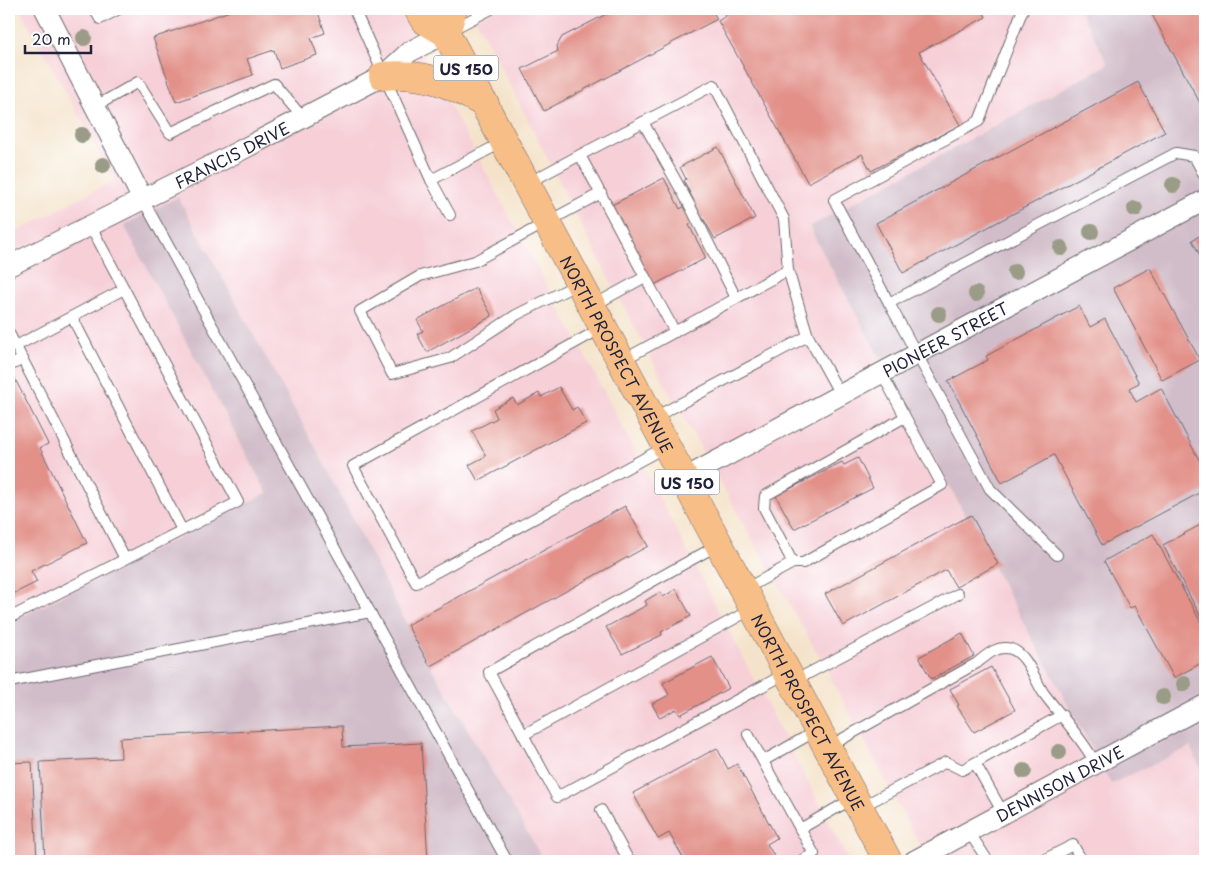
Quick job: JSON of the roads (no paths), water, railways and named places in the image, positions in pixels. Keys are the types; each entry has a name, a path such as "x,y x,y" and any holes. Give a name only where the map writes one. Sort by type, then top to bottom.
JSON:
{"main road":[{"name":"US 150","path":"418,9 424,20 450,21"},
{"name":"NORTH PROSPECT AVENUE","path":"450,21 485,104 888,861"},
{"path":"383,76 420,75 448,83 485,104"}],"street":[{"path":"46,9 144,200"},
{"name":"FRANCIS DRIVE","path":"9,266 144,200 383,76 409,52 450,21"},
{"name":"PIONEER STREET","path":"685,478 1205,200"},
{"name":"DENNISON DRIVE","path":"914,861 1205,705"}],"lane":[{"path":"94,9 100,19 119,9"},
{"path":"354,9 431,180 450,215"},
{"path":"450,21 492,9"},
{"path":"1023,9 979,122 834,200 990,489 1057,555"},
{"path":"96,106 138,82 170,133 274,84 303,118"},
{"path":"528,183 714,85 784,218 788,270 808,336 841,396"},
{"path":"643,122 689,204 736,298"},
{"path":"431,180 505,141"},
{"path":"889,303 1176,153 1194,156 1205,177"},
{"path":"580,155 675,332"},
{"path":"593,305 516,315 450,358 392,374 360,311 420,276 475,261 601,193"},
{"path":"144,200 507,861"},
{"path":"9,618 238,502 90,226"},
{"path":"622,360 788,270"},
{"path":"645,277 593,305 353,466 416,583 668,446"},
{"path":"16,346 124,289"},
{"path":"72,317 182,530"},
{"path":"9,333 125,559"},
{"path":"653,418 808,336"},
{"path":"9,366 23,359"},
{"path":"523,735 749,599 793,563 803,563 942,485 882,374"},
{"path":"793,563 764,508 765,496 905,418"},
{"path":"720,544 489,672 557,797 790,677 958,594"},
{"path":"9,682 370,612"},
{"path":"763,761 823,739 977,663 992,651 1002,648 1013,650 1024,659 1044,694 1082,738 1096,764"},
{"path":"800,828 946,762 962,770 1062,715"},
{"path":"748,734 814,854 800,861"},
{"path":"975,763 1003,813"},
{"path":"601,810 629,861"},
{"path":"969,832 988,861"},
{"path":"1041,861 1073,845 1082,861"}]}
